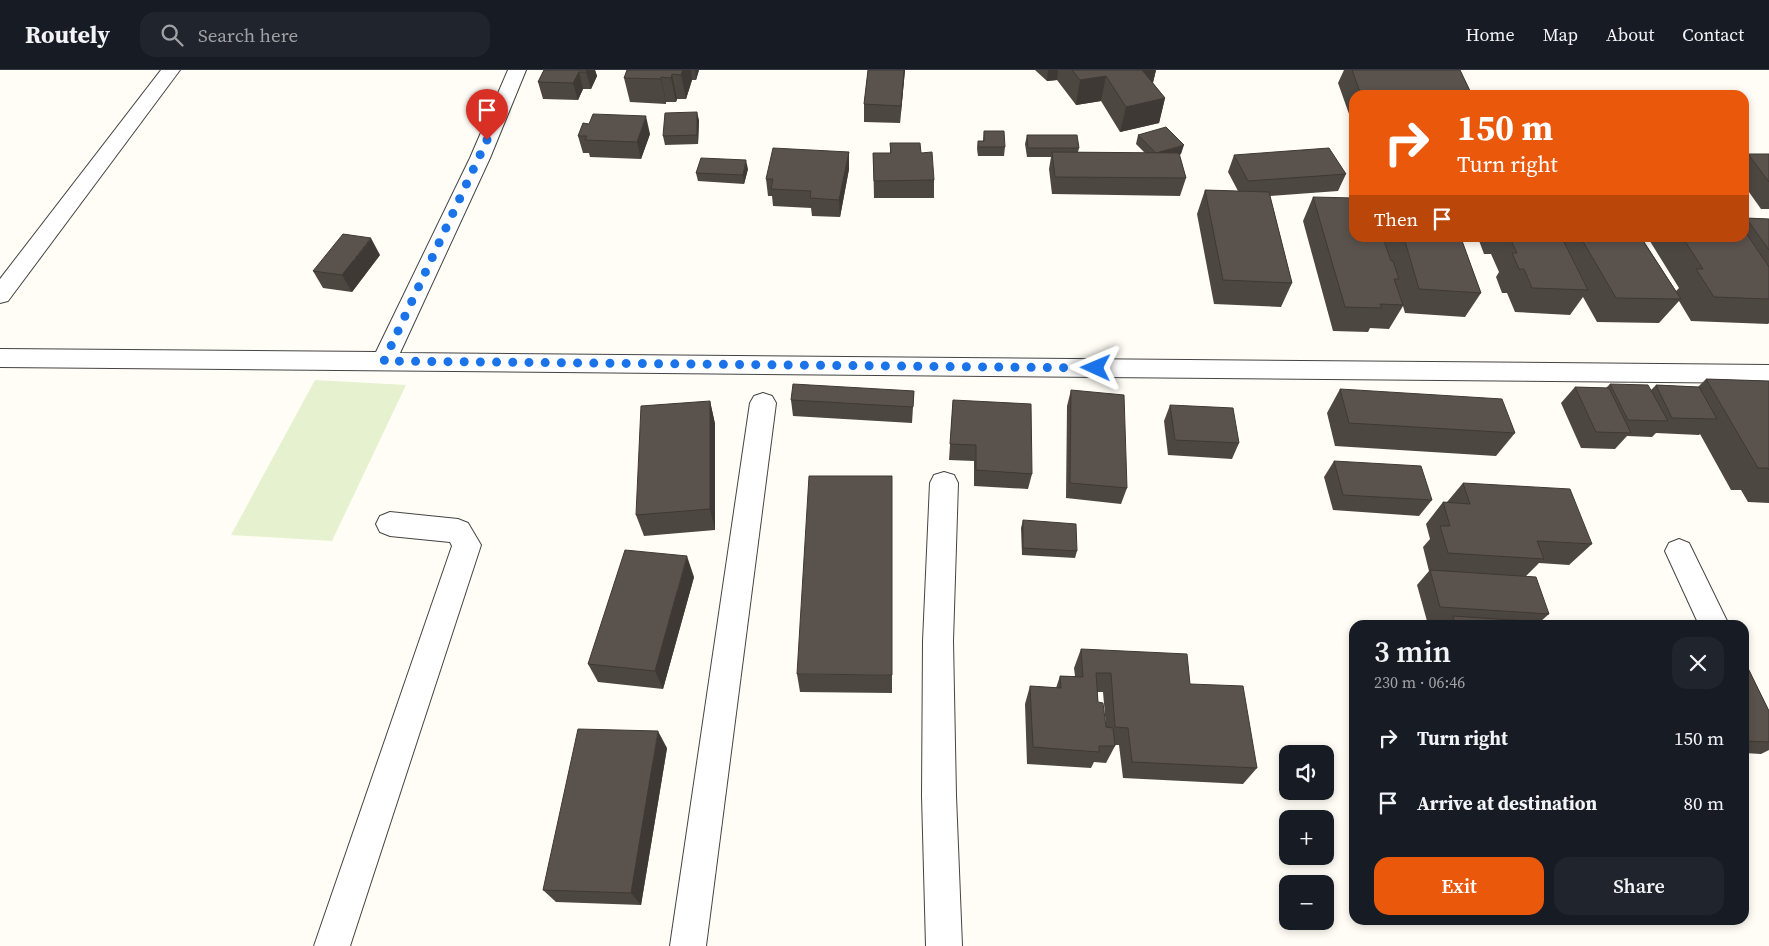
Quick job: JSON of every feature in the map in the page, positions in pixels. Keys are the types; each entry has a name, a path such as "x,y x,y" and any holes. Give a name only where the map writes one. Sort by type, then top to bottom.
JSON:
{"street":[{"path":"0,296 171,70"},
{"path":"384,361 480,158 517,70"},
{"path":"0,358 1769,374"},
{"path":"688,946 763,403"},
{"path":"944,483 938,641 939,796 944,946"},
{"path":"332,946 468,545 458,531 390,524"},
{"path":"1679,551 1712,620"}],"green space":[{"path":"315,380 406,385 332,541 231,535"}],"building":[{"path":"544,70 587,70 586,72 579,72 573,83 538,82"},
{"path":"627,70 683,70 681,75 672,74 671,78 661,77 661,79 624,78"},
{"path":"868,70 904,70 901,106 864,104"},
{"path":"1072,70 1142,70 1165,98 1126,107 1106,76 1080,80"},
{"path":"1352,70 1460,70 1470,90 1359,90"},
{"path":"697,112 697,135 663,136 665,113"},
{"path":"593,114 646,116 637,142 585,140 587,136 578,136 583,123 589,124"},
{"path":"1166,127 1184,145 1156,153 1138,135"},
{"path":"984,131 1004,131 1005,147 978,147 978,141 984,141"},
{"path":"1027,135 1077,135 1079,148 1028,148"},
{"path":"890,143 920,143 921,153 932,152 934,180 874,181 873,153 891,153"},
{"path":"773,148 849,152 839,200 810,198 811,191 771,189 773,179 766,179"},
{"path":"1329,148 1346,174 1248,181 1234,155"},
{"path":"1052,152 1179,153 1186,178 1055,177"},
{"path":"1749,154 1769,154 1769,182 1749,155"},
{"path":"701,158 746,160 743,175 696,173"},
{"path":"1205,190 1269,192 1292,283 1223,280"},
{"path":"1313,197 1349,198 1349,242 1384,242 1399,279 1394,279 1403,305 1380,304 1382,308 1345,307"},
{"path":"1749,218 1769,219 1769,250 1749,222"},
{"path":"343,234 371,238 342,275 313,271"},
{"path":"1749,237 1769,267 1769,299 1714,297 1696,269 1703,269 1686,242 1749,242"},
{"path":"1405,242 1462,242 1481,293 1419,289"},
{"path":"1512,242 1564,242 1588,290 1532,288 1524,269 1519,269 1512,253 1517,253"},
{"path":"1583,242 1644,242 1681,299 1616,298"},
{"path":"1706,379 1769,381 1769,470 1768,468 1758,468"},
{"path":"793,384 914,391 913,407 791,400"},
{"path":"1610,384 1648,385 1668,421 1628,420"},
{"path":"1656,385 1699,387 1717,419 1672,418"},
{"path":"1575,387 1609,388 1631,433 1596,432"},
{"path":"1340,389 1502,399 1515,433 1349,423"},
{"path":"1071,390 1124,395 1127,488 1070,483"},
{"path":"953,400 1031,404 1032,474 976,470 976,445 950,444"},
{"path":"710,401 710,509 636,515 641,406"},
{"path":"1170,405 1233,408 1239,443 1175,440"},
{"path":"1334,461 1421,466 1432,500 1343,495"},
{"path":"809,476 892,476 892,675 797,674"},
{"path":"1463,483 1570,489 1592,544 1537,541 1544,559 1448,553 1440,526 1450,526 1443,502 1470,504"},
{"path":"1023,520 1076,524 1077,551 1023,548"},
{"path":"625,550 687,556 655,671 588,664"},
{"path":"1430,570 1536,577 1549,614 1440,607"},
{"path":"1453,616 1512,620 1454,620"},
{"path":"1081,649 1187,654 1190,684 1243,686 1257,768 1132,762 1128,728 1115,727 1111,673 1096,673 1098,702 1103,703 1106,727 1113,728 1115,746 1099,746 1099,752 1033,747 1030,686 1061,688 1060,676 1083,677"},
{"path":"1749,670 1769,711 1769,742 1749,741"},
{"path":"578,729 658,731 631,893 543,890"}],"route":[{"path":"487,140 384,361 1096,368"}]}
